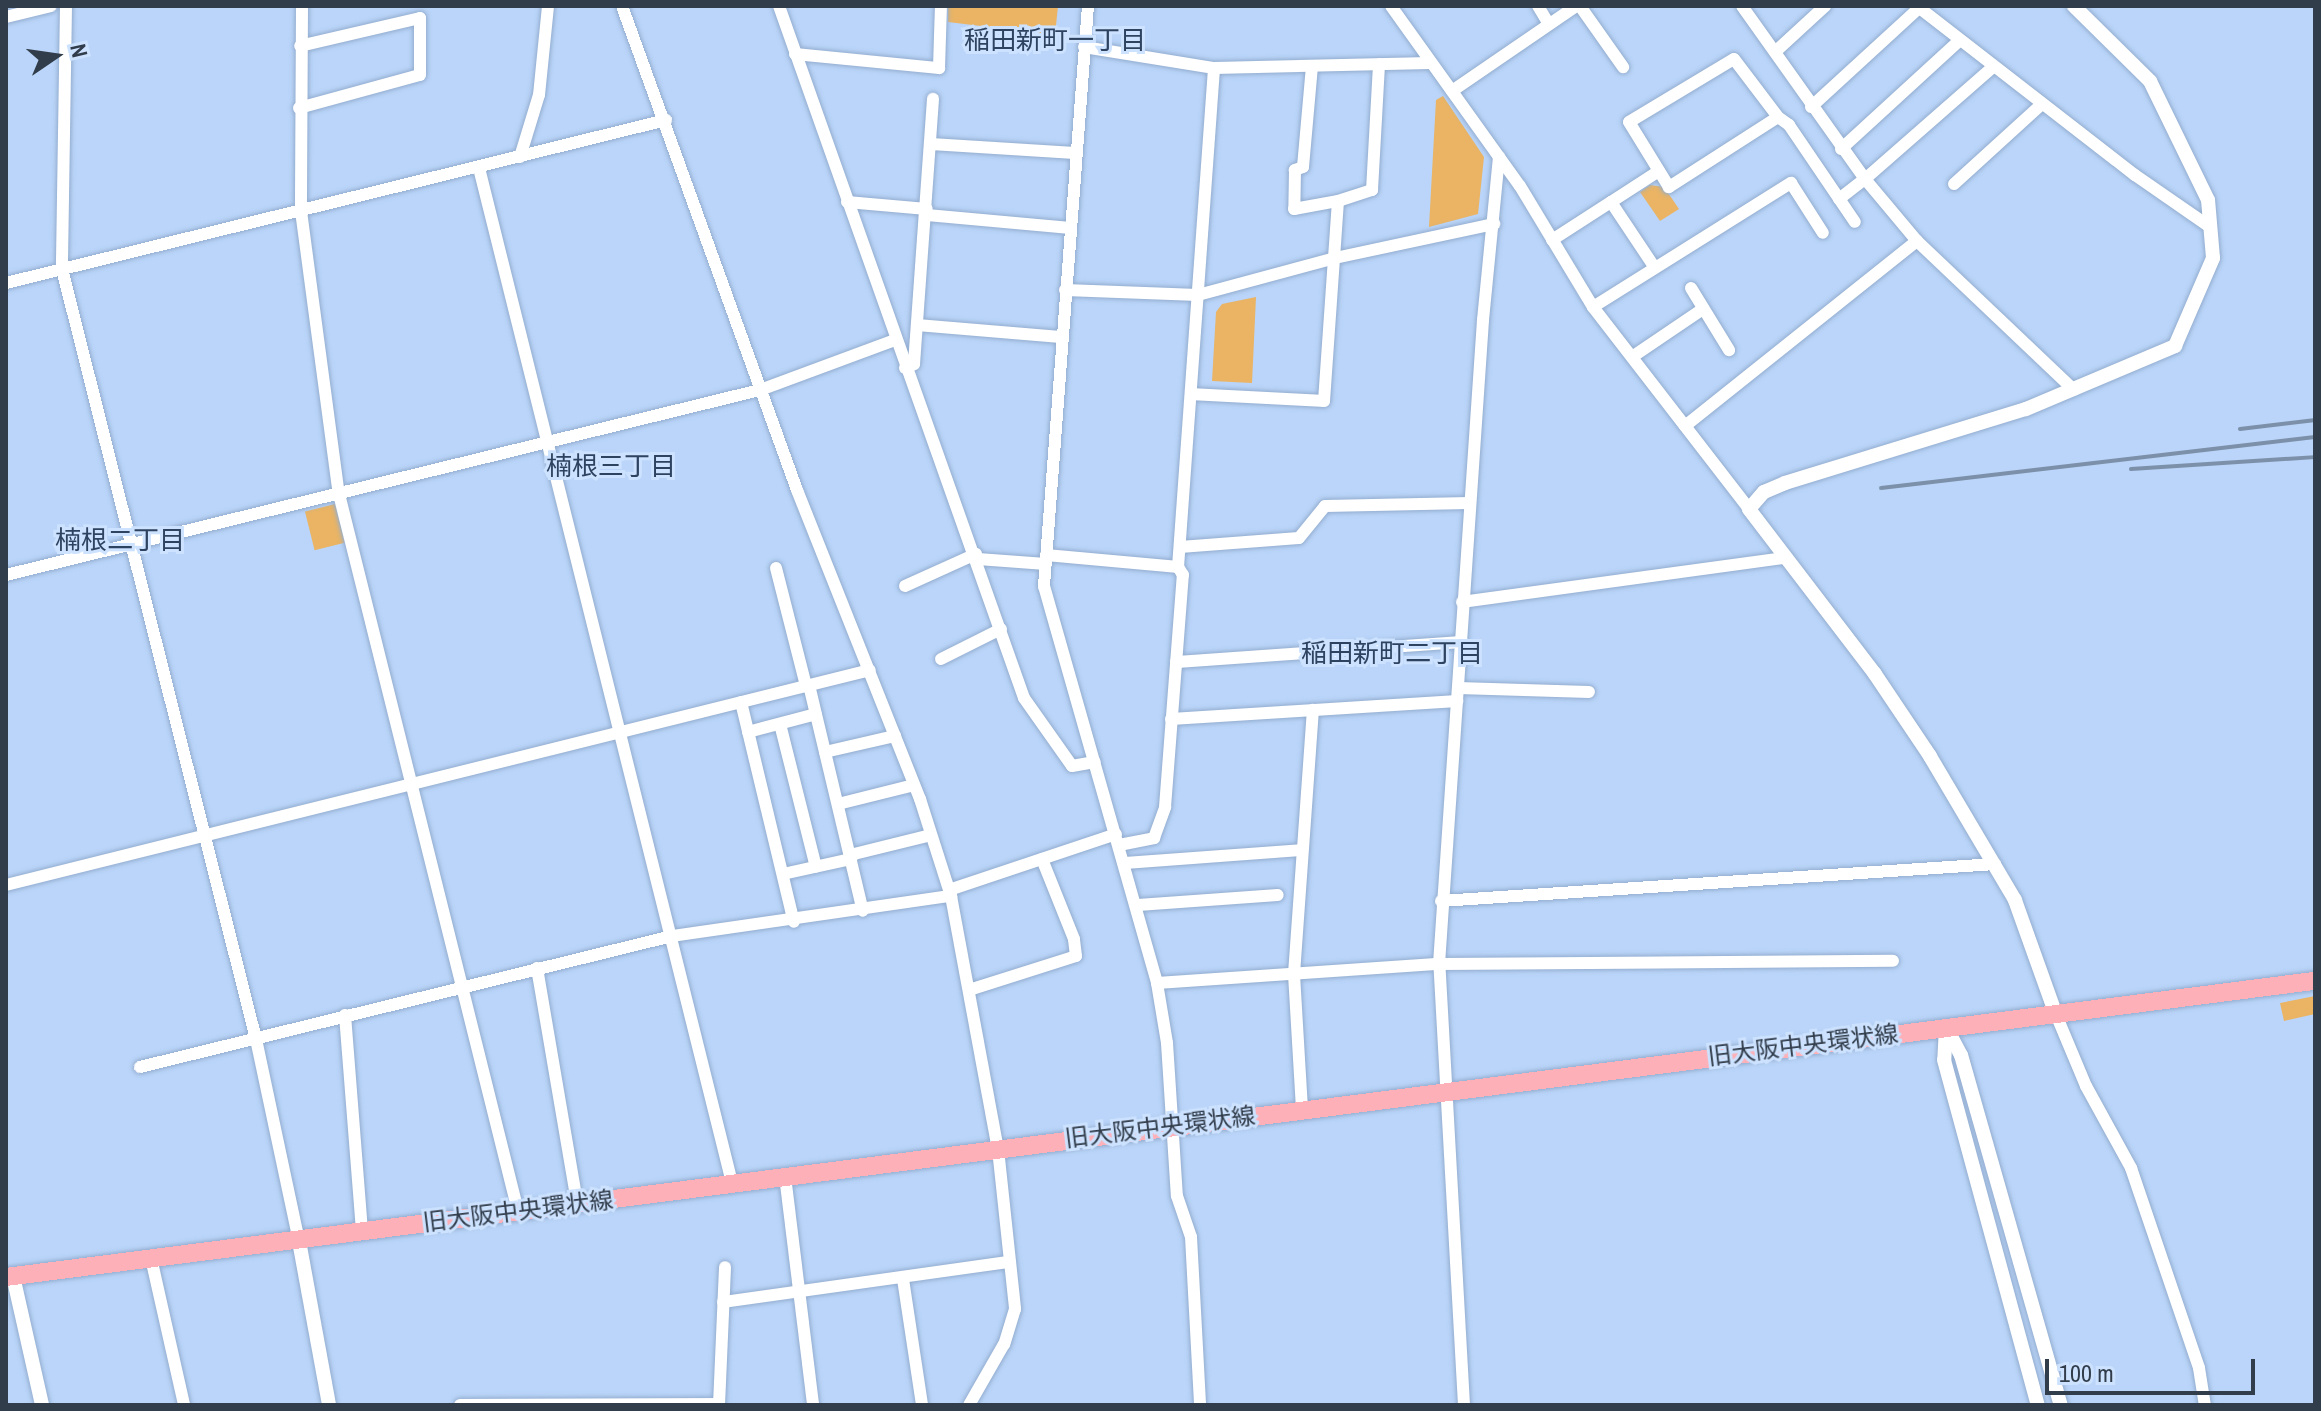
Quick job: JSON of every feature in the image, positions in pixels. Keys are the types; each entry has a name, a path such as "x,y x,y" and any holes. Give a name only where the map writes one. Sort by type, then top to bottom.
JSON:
{"main road":[{"name":"旧大阪中央環状線","path":"10,1276 2315,981"}],"street":[{"path":"6,17 51,6"},
{"path":"66,6 62,269 202,838 256,1039 299,1241 329,1405"},
{"path":"302,6 299,108 301,211 339,494 414,783 518,1211"},
{"path":"520,157 539,95 548,6"},
{"path":"622,6 666,120 760,390 914,785 950,893 998,1149 1007,1262 1015,1309 1004,1344 969,1405"},
{"path":"779,6 905,368 1032,709 1072,766 1095,762"},
{"path":"795,54 939,68 941,6"},
{"path":"1088,6 1044,586 1138,905 1157,983 1177,1196 1191,1237 1200,1405"},
{"path":"1391,6 1499,157 1593,307 1875,674 1995,864 2015,900 2055,1012 2086,1086 2131,1168 2199,1368 2205,1405"},
{"path":"1538,6 1549,24"},
{"path":"1452,91 1578,6 1623,67"},
{"path":"1762,6 1746,11 1811,107 1865,179 1917,241 2074,390"},
{"path":"1775,52 1825,6"},
{"path":"1749,509 1764,492 1785,483 1934,441 2074,390 2175,346 2213,258 2208,200 2150,81 2074,6"},
{"path":"1811,107 1918,7 2042,104 2210,227"},
{"path":"299,108 420,75 420,18 300,46"},
{"path":"1841,149 1960,40"},
{"path":"1084,47 1214,68 1430,63"},
{"path":"1778,117 1669,187 1629,122 1734,59 1778,117 1789,125 1855,222"},
{"path":"1312,66 1303,167 1295,170 1294,209 1338,201 1372,190 1379,64"},
{"path":"1839,199 1993,67"},
{"path":"140,1067 672,936 863,911 950,893 1042,859 1117,839 1154,838 1165,807 1183,575 1178,567 1214,68"},
{"path":"905,368 914,364 933,99"},
{"path":"1954,184 2042,104"},
{"path":"6,283 666,120"},
{"path":"931,144 1075,153"},
{"path":"1464,1405 1439,964 1469,503 1499,157"},
{"path":"479,168 732,1183"},
{"path":"1552,240 1659,171"},
{"path":"1593,307 1791,183 1823,233"},
{"path":"1191,394 1324,401 1338,201"},
{"path":"847,202 1070,228"},
{"path":"1611,202 1655,268"},
{"path":"1065,290 1198,295 1335,258 1494,224"},
{"path":"1685,426 1917,241"},
{"path":"1691,288 1729,350"},
{"path":"1632,357 1703,309"},
{"path":"917,325 1061,337"},
{"path":"6,575 760,390 895,340"},
{"path":"1180,547 1299,538 1325,506 1469,503"},
{"path":"905,586 977,556 1178,567"},
{"path":"1462,602 1784,558"},
{"path":"776,568 816,714 863,911"},
{"path":"941,659 1001,629"},
{"path":"1176,662 1462,642"},
{"path":"6,885 870,670"},
{"path":"1171,719 1313,710 1457,694 1589,692"},
{"path":"741,702 794,922"},
{"path":"1302,1109 1294,974 1313,710"},
{"path":"748,732 816,714"},
{"path":"780,724 816,867"},
{"path":"825,752 895,736"},
{"path":"838,804 914,785"},
{"path":"783,874 931,835"},
{"path":"1125,863 1301,850"},
{"path":"969,990 1076,956 1074,939 1042,859"},
{"path":"1441,901 1508,900 1739,877 1995,864"},
{"path":"1138,905 1278,895"},
{"path":"1157,983 1439,964 1893,961"},
{"path":"537,968 577,1203"},
{"path":"345,1015 362,1231"},
{"path":"1946,1027 1944,1060 2038,1405"},
{"path":"1946,1027 1961,1055 2061,1405"},
{"path":"785,1176 813,1405"},
{"path":"151,1258 184,1405"},
{"path":"723,1302 1007,1262"},
{"path":"460,1405 719,1405 725,1267"},
{"path":"10,1276 42,1405"},
{"path":"903,1279 922,1405"}],"shaded area":[{"path":"948,6 1058,6 1055,35 948,22"},
{"path":"1443,96 1484,157 1478,214 1429,227 1436,100"},
{"path":"1650,185 1664,187 1679,209 1660,221 1640,192"},
{"path":"1256,297 1252,383 1212,381 1216,312 1222,304"},
{"path":"335,504 345,543 315,550 305,511"},
{"path":"2315,996 2315,1014 2284,1021 2280,1003"}],"railway":[{"path":"2240,429 2315,420"},
{"path":"1881,488 2315,437"},
{"path":"2131,469 2315,457"}],"district":[{"name":"稲田新町一丁目","path":"1055,40"},
{"name":"楠根三丁目","path":"611,466"},
{"name":"楠根二丁目","path":"120,540"},
{"name":"稲田新町二丁目","path":"1392,653"}]}
